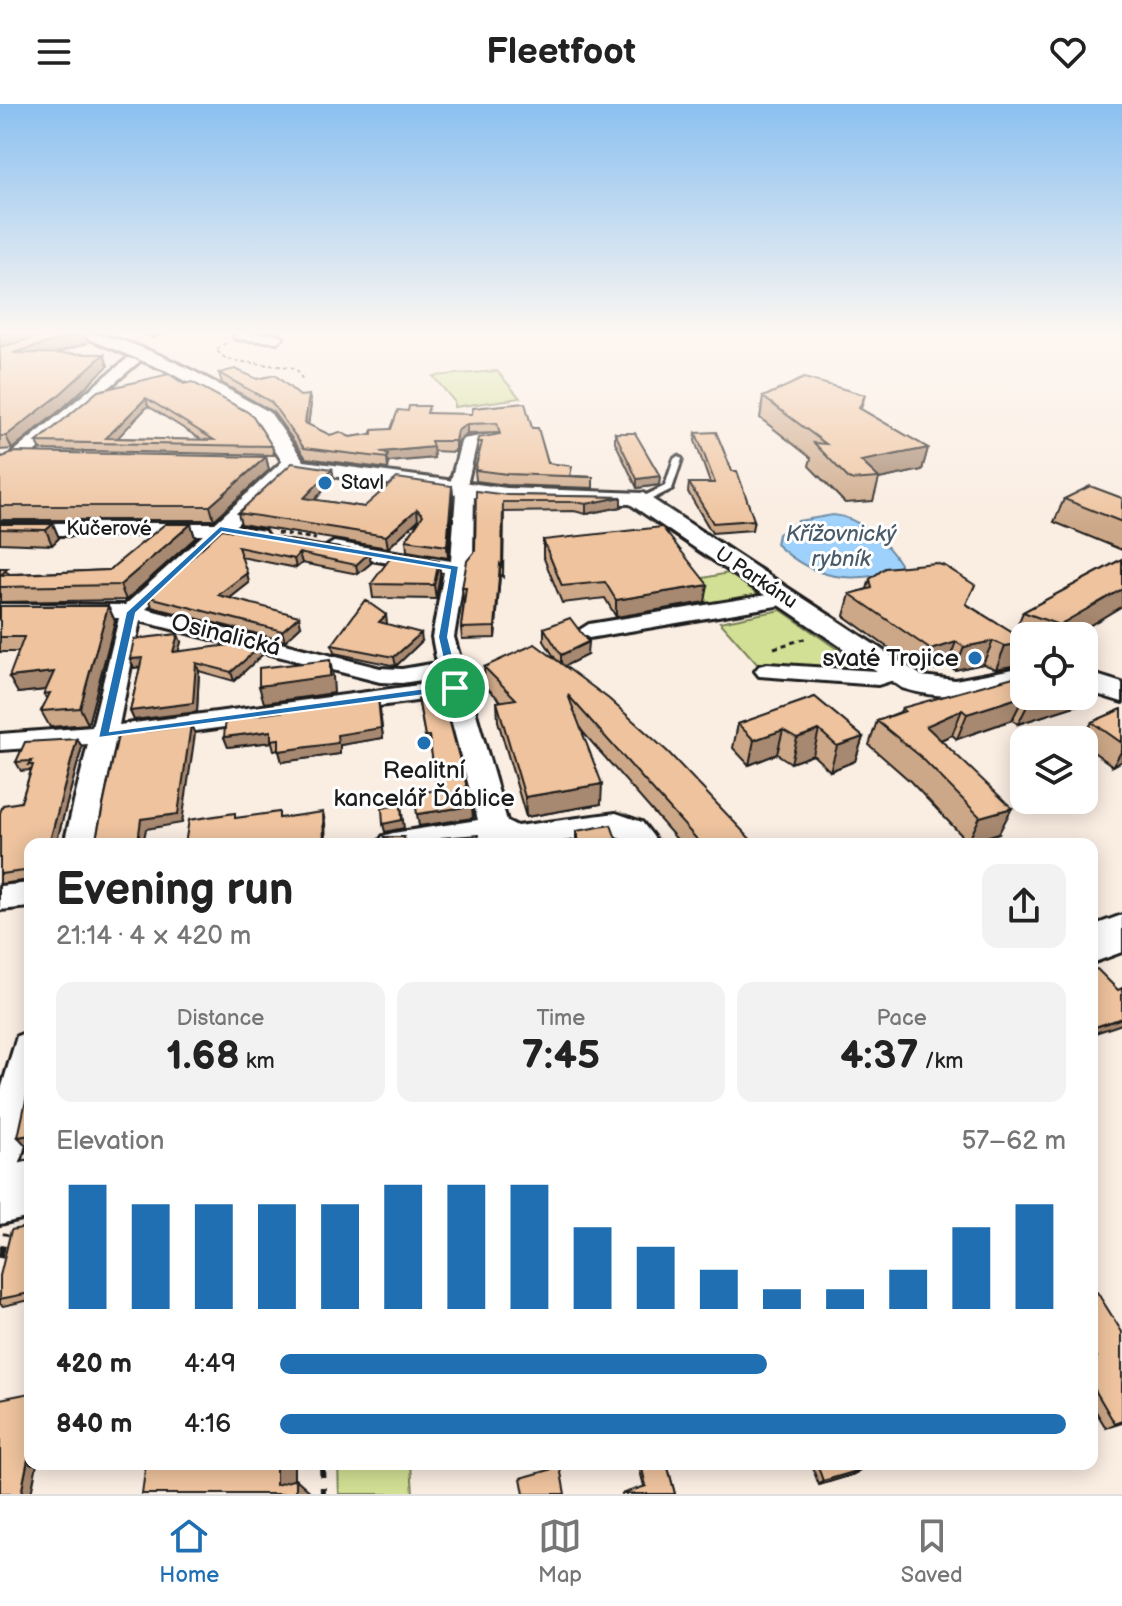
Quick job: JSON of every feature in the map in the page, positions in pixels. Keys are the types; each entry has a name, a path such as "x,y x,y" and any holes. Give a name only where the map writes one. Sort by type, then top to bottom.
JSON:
{"main road":[{"path":"1098,943 1122,933"},
{"path":"0,1196 24,1190"}],"street":[{"path":"0,472 7,457 86,397"},
{"path":"228,397 264,418 292,462"},
{"path":"492,439 469,442 463,561 455,568 443,637 497,836"},
{"path":"7,457 46,458"},
{"path":"270,461 292,462"},
{"path":"80,838 131,612 292,462"},
{"name":"U Parkánu","path":"292,462 308,468 519,496 626,497 641,501 895,672 921,685 946,690 971,689 1010,679"},
{"name":"Kučerové","path":"0,529 220,529 277,538"},
{"path":"321,546 455,568"},
{"path":"589,631 786,598"},
{"name":"Osinalická","path":"0,611 131,612 380,675 452,678"},
{"path":"770,660 878,678 895,672"},
{"path":"0,742 103,735 452,678"},
{"path":"1098,685 1122,693"},
{"path":"471,838 514,837 616,823 632,829 639,838"},
{"path":"0,898 24,896"},
{"path":"0,1170 24,1072"}],"lane":[{"path":"641,501 669,487 678,459"}],"path":[{"path":"770,660 809,638"},
{"path":"322,1470 323,1494"}],"green space":[{"path":"451,397 520,398 454,407"},
{"path":"728,573 757,593 751,598 708,606 689,581"},
{"path":"781,610 863,667 758,665 720,622"},
{"path":"338,1470 411,1470 413,1494 339,1494"}],"water":[{"name":"Křížovnický rybník","path":"833,515 853,520 880,539 900,564 899,570 865,577 834,576 804,565 776,544 778,534 798,521"}],"building":[{"path":"0,397 57,397 6,436 0,436"},
{"path":"91,397 220,397 253,416 272,446 37,442","holes":["146,398 214,440 106,438"]},
{"path":"262,397 309,397 305,423 330,435 340,432 350,437 372,434 372,430 391,429 398,410 408,411 409,406 429,406 427,413 472,414 473,408 525,403 532,428 538,428 548,463 572,466 570,476 593,477 507,474 475,470 482,442 477,442 478,438 500,434 497,423 467,424 457,431 455,441 431,441 433,447 382,452 388,455 387,458 304,448 271,402"},
{"path":"763,397 864,397 859,408 928,448 861,461 879,478 850,480 814,443 826,444"},
{"path":"716,432 732,471 737,471 754,520 713,523 689,483 715,483 696,433"},
{"path":"615,433 635,433 660,476 637,479"},
{"path":"16,452 266,457 210,506 0,506 0,455"},
{"path":"292,463 332,469 304,498 364,507 397,478 452,486 447,546 406,540 423,515 417,509 386,536 238,513"},
{"path":"1090,486 1122,498 1122,522 1064,499"},
{"path":"476,491 507,495 621,497 586,504 503,502 502,567 500,564 495,627 461,628 466,588 462,588 467,561 475,551"},
{"path":"0,524 53,524 46,530 0,529"},
{"path":"165,524 191,524 120,585 0,587 0,568 8,568 1,575 109,570"},
{"path":"662,527 708,585 616,600 605,582 562,586 543,540"},
{"path":"222,529 369,553 356,565 299,553 294,559 238,547 247,573 218,595 299,616 282,631 149,597"},
{"path":"394,553 439,561 434,585 371,584"},
{"path":"1122,559 1122,589 1064,622 1051,622 1023,612"},
{"path":"935,563 945,566 975,585 966,604 1010,631 1010,645 993,641 964,647 956,642 931,650 850,594 872,588 870,579 885,568"},
{"path":"365,600 386,615 379,622 421,633 394,657 332,645"},
{"path":"0,606 108,606 80,708 41,711 50,693 44,694 54,672 9,677 24,637 0,637"},
{"path":"570,618 588,642 561,655 544,628"},
{"path":"178,634 173,652 246,643 260,647 231,672 196,663 193,703 130,711 142,658 130,659 134,639"},
{"path":"535,644 609,699 668,752 749,838 696,838 568,695 602,784 525,797 497,702 516,699 484,667"},
{"path":"330,660 330,676 259,686 259,668"},
{"path":"1010,678 1010,700 967,714 962,710 926,726 1010,809 980,817 920,756 877,721 905,711 902,708"},
{"path":"441,689 472,806 417,814 414,794 437,790 429,736 425,736 417,692"},
{"path":"815,697 863,737 837,746 819,730 797,738 783,730 754,740 738,724"},
{"path":"378,698 381,728 337,735 338,743 279,751 279,739 271,740 271,731 224,737 226,719"},
{"path":"1122,709 1122,743 1098,726 1092,722"},
{"path":"191,725 178,814 141,819 139,838 96,838 118,735"},
{"path":"77,739 51,838 24,838 24,871 0,874 0,813 3,805 21,802 33,765 29,765 32,761 16,762 25,742"},
{"path":"401,805 402,820 383,824 382,808"},
{"path":"279,812 279,818 323,812 324,838 186,838 189,820 235,813 235,818"},
{"path":"611,825 616,838 578,838 576,831"},
{"path":"478,835 479,838 442,838"},
{"path":"1098,970 1118,990 1122,988 1122,1018 1098,1026"},
{"path":"24,1110 24,1136 18,1137"},
{"path":"24,1227 24,1294 0,1299 0,1276 11,1230"},
{"path":"1098,1294 1122,1332 1122,1421 1115,1424 1098,1395"},
{"path":"24,1394 26,1470 21,1494 0,1494 0,1399"},
{"path":"145,1470 276,1470 276,1485 296,1479 296,1494 142,1494"},
{"path":"561,1470 565,1494 524,1494 521,1478"},
{"path":"642,1470 669,1470 675,1494 621,1494 646,1486"},
{"path":"819,1470 860,1470 823,1481"}],"place":[{"name":"Stavl","path":"325,483"},
{"name":"svaté Trojice","path":"975,658"},
{"name":"Realitní kancelář Ďáblice","path":"424,743"}],"route":[{"path":"220,529 455,568 443,637 455,688 103,735 131,612 220,529"}]}
